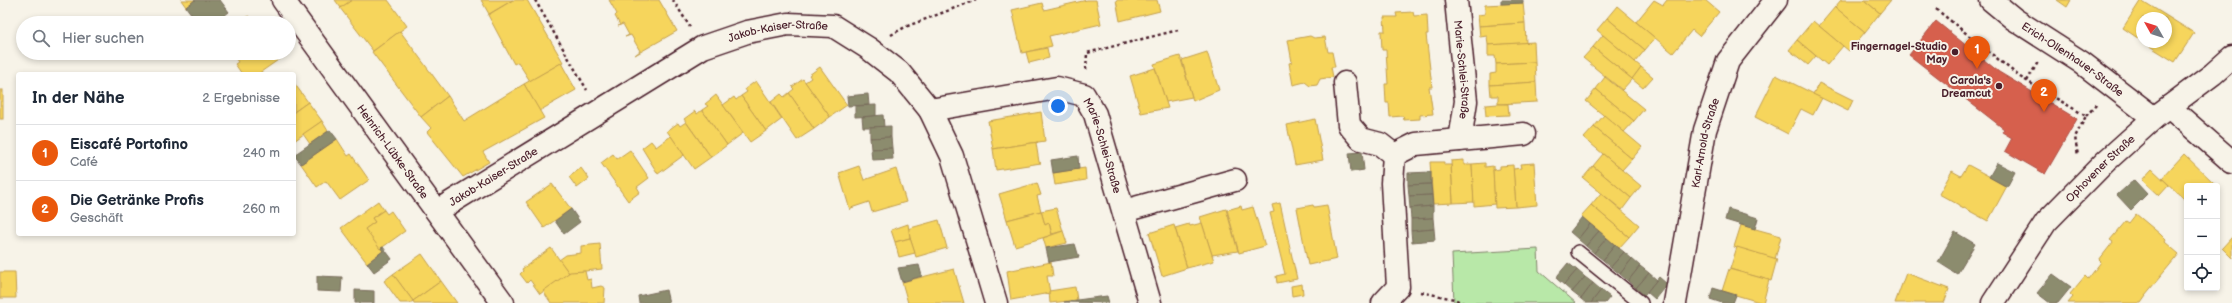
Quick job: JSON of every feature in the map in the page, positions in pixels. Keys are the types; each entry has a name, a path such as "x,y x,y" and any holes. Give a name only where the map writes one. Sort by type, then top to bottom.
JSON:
{"street":[{"name":"Heinrich-Lübke-Straße","path":"283,0 295,16"},
{"name":"Marie-Schlei-Straße","path":"1456,0 1466,101 1460,140"},
{"name":"Karl-Arnold-Straße","path":"1676,303 1705,130 1728,61 1776,0"},
{"name":"Erich-Ollenhauer-Straße","path":"1992,0 2014,19 2097,74 2162,112 2232,162"},
{"name":"Heinrich-Lübke-Straße","path":"296,18 503,303"},
{"name":"Jakob-Kaiser-Straße","path":"437,212 703,47 747,32 788,24 832,26 868,48 899,72 930,110 952,156 996,303"},
{"name":"Ophovener Straße","path":"1993,303 2046,222 2090,178 2162,112 2213,74 2232,57"},
{"path":"1345,83 1349,125 1361,140 1380,144 1394,155"},
{"name":"Marie-Schlei-Straße","path":"930,110 1057,88 1084,95 1095,114 1150,303"},
{"path":"1394,155 1416,144 1524,134"},
{"path":"1383,303 1398,287 1392,183 1394,155"},
{"path":"1124,211 1236,180"}],"lane":[{"path":"1578,252 1641,303"}],"path":[{"path":"535,0 599,111"},
{"path":"673,0 703,47"},
{"path":"868,48 905,27 976,0"},
{"path":"1936,9 2020,76 2086,116 2075,137 2078,157 2090,178"},
{"path":"1084,95 1087,53 1178,30"},
{"path":"1398,287 1454,299 1463,303"}],"green space":[{"path":"1538,249 1539,271 1576,303 1454,303 1452,254"}],"building: Wohnen":[{"path":"181,0 195,0 186,7"},
{"path":"335,0 352,0 341,8"},
{"path":"352,0 388,0 407,26 373,51 340,8"},
{"path":"481,0 513,0 489,14"},
{"path":"513,0 527,0 563,62 530,81 518,62 514,64 488,15"},
{"path":"609,0 659,0 677,31 635,55 640,51 631,35 625,37 629,35 623,24 618,26 620,25 615,16 617,14"},
{"path":"1087,0 1096,0 1101,24 1049,36 1052,46 1022,53 1012,10 1042,3 1044,10"},
{"path":"1116,0 1157,0 1160,11 1120,21"},
{"path":"1654,0 1663,5 1667,0 1705,0 1719,12 1699,36 1692,30 1673,53 1636,22"},
{"path":"1841,0 1864,0 1880,13 1865,32 1835,7"},
{"path":"1864,0 1891,0 1880,13"},
{"path":"2057,0 2071,0 2067,7"},
{"path":"2141,0 2160,12 2136,12 2136,37 2123,28"},
{"path":"1523,3 1525,23 1479,26 1478,15 1485,14 1485,5"},
{"path":"1617,6 1655,38 1645,50 1607,18"},
{"path":"1835,7 1865,32 1849,51 1819,26"},
{"path":"1413,12 1414,16 1427,15 1428,34 1426,34 1432,87 1429,87 1433,114 1420,115 1420,119 1404,120 1403,116 1390,117 1389,103 1386,103 1385,84 1388,84 1386,50 1382,50 1381,31 1385,31 1384,17 1397,17 1396,13"},
{"path":"1607,18 1645,50 1635,62 1597,30"},
{"path":"2172,19 2194,33 2175,62 2153,48 2172,48"},
{"path":"1813,21 1843,46 1827,65 1797,40"},
{"path":"1525,23 1526,43 1488,45 1487,36 1480,37 1479,26"},
{"path":"400,31 448,96 421,117 372,52"},
{"path":"1603,35 1641,67 1632,79 1593,47"},
{"path":"1310,36 1314,38 1325,37 1328,52 1332,52 1335,67 1331,67 1333,77 1320,79 1317,85 1310,86 1305,82 1293,85 1289,63 1292,62 1288,40"},
{"path":"1797,40 1816,56 1808,65 1789,50"},
{"path":"1534,42 1535,62 1496,64 1495,56 1488,56 1488,45"},
{"path":"1593,47 1632,79 1622,90 1583,58"},
{"path":"1047,48 1049,58 1029,63 1026,52"},
{"path":"1207,52 1219,90 1193,101 1182,60"},
{"path":"1180,56 1192,97 1166,102 1154,64"},
{"path":"237,60 278,60 261,72 241,72 235,64 238,62"},
{"path":"1535,62 1536,82 1490,85 1490,74 1496,73 1496,64"},
{"path":"561,63 576,90 539,111 524,84"},
{"path":"820,67 847,105 830,117 805,82 811,78 809,75"},
{"path":"1641,67 1653,77 1643,88 1632,79"},
{"path":"1155,68 1168,108 1141,113 1130,76"},
{"path":"1776,75 1822,98 1813,115 1801,109 1788,134 1755,117"},
{"path":"1605,77 1644,109 1634,121 1596,89"},
{"path":"803,79 830,117 814,129 789,93 794,89 792,87"},
{"path":"756,81 782,119 766,131 741,96 747,92 745,89"},
{"path":"1536,82 1537,102 1498,104 1498,96 1491,96 1490,85"},
{"path":"1819,83 1853,100 1848,111 1813,94"},
{"path":"524,84 544,118 483,152 489,162 463,177 427,132 431,128 421,117 448,96 464,121"},
{"path":"296,86 308,102 296,111"},
{"path":"1596,89 1634,121 1624,132 1586,101"},
{"path":"0,90 3,90 3,119 0,119"},
{"path":"789,93 814,129 797,140 771,102 781,94 784,97"},
{"path":"716,95 743,133 727,145 702,110 708,106 705,104"},
{"path":"741,96 766,131 750,142 723,105 734,97 736,100"},
{"path":"308,102 322,121 296,140 296,111"},
{"path":"1508,104 1509,115 1486,116 1485,105"},
{"path":"702,110 727,145 711,157 684,119 695,111 697,114"},
{"path":"1041,112 1045,141 993,149 988,121"},
{"path":"1604,115 1642,147 1632,159 1594,127"},
{"path":"1315,119 1323,160 1295,165 1287,125"},
{"path":"322,121 328,131 310,144 303,134"},
{"path":"686,122 711,157 694,169 667,131 678,123 680,126"},
{"path":"1594,127 1632,159 1622,170 1584,138"},
{"path":"671,136 684,155 658,174 642,148 651,141 656,147"},
{"path":"337,139 348,156 351,154 369,180 340,200 326,181 317,187 301,164"},
{"path":"1038,142 1036,143 1039,162 1041,163 996,170 993,149"},
{"path":"630,150 649,178 637,187 640,192 628,201 601,163 613,154 617,159"},
{"path":"1603,154 1641,186 1631,198 1593,166"},
{"path":"2184,154 2214,183 2184,183 2184,199 2162,178"},
{"path":"1464,160 1464,164 1472,164 1474,202 1453,203 1451,161"},
{"path":"1430,162 1444,162 1444,165 1451,165 1453,203 1433,204"},
{"path":"1485,163 1485,167 1493,166 1495,204 1474,206 1472,164"},
{"path":"1534,163 1537,205 1516,207 1513,169 1521,168 1520,164"},
{"path":"1513,165 1516,207 1495,208 1493,170 1500,169 1500,166"},
{"path":"1968,165 2007,186 1988,221 1964,208 1959,207 1959,205 1939,194 1952,171 1961,176"},
{"path":"859,166 864,180 896,169 906,202 872,212 869,202 851,208 850,210 839,173"},
{"path":"1593,166 1631,198 1622,210 1583,178"},
{"path":"581,168 589,179 577,188 569,177"},
{"path":"1085,168 1086,180 1055,185 1053,173"},
{"path":"2152,169 2169,185 2159,196 2142,180"},
{"path":"1037,183 1041,195 1037,196 1041,211 1007,220 999,194"},
{"path":"552,184 571,209 544,228 526,202"},
{"path":"1601,193 1639,225 1629,237 1591,205"},
{"path":"378,201 384,210 372,218 375,222 365,229 383,251 367,263 341,228"},
{"path":"1280,203 1297,279 1277,283 1276,276 1285,274 1270,213 1274,212 1272,205"},
{"path":"1313,205 1314,207 1327,205 1337,259 1308,265 1297,208"},
{"path":"1591,205 1629,237 1619,248 1581,216"},
{"path":"1241,206 1242,210 1253,207 1265,246 1239,253 1227,210"},
{"path":"1056,208 1063,231 1052,234 1049,223 1045,225 1041,211"},
{"path":"1226,209 1238,251 1212,255 1200,217"},
{"path":"384,210 387,214 391,211 405,231 380,249 365,229 375,222 372,218"},
{"path":"1041,211 1045,225 1049,223 1052,235 1015,246 1007,220"},
{"path":"2136,214 2160,234 2166,240 2165,242 2179,254 2145,295 2146,296 2141,303 2068,303 2073,297 2070,294 2085,276 2088,279 2101,262 2099,260 2113,242 2110,240 2126,221 2129,223"},
{"path":"939,220 947,248 916,257 907,229"},
{"path":"1202,223 1214,261 1187,268 1175,228 1189,224 1190,226"},
{"path":"908,224 910,238 895,242 891,230"},
{"path":"1174,225 1187,268 1162,276 1149,233"},
{"path":"1741,225 1781,236 1775,259 1734,247"},
{"path":"1063,231 1067,243 1046,248 1043,238"},
{"path":"2232,237 2232,258 2222,248"},
{"path":"910,238 915,253 899,257 895,242"},
{"path":"600,244 602,269 569,273 559,260 566,255 581,253 581,246"},
{"path":"1737,247 1777,259 1771,281 1730,269"},
{"path":"551,248 569,273 540,294 530,280 527,283 520,274 523,271 522,269"},
{"path":"422,254 441,281 413,301 393,274"},
{"path":"1051,262 1053,276 1047,276 1050,293 1011,300 1007,271"},
{"path":"954,269 964,303 908,303 902,282"},
{"path":"1729,269 1769,280 1763,303 1722,291"},
{"path":"585,271 587,280 591,279 592,288 601,286 605,288 604,303 551,303 543,291 570,272"},
{"path":"0,272 15,272 16,298 0,298"},
{"path":"1906,273 1949,289 1944,303 1895,303"},
{"path":"393,274 413,301 410,303 400,303 384,281"},
{"path":"441,281 457,303 414,303 413,301"},
{"path":"1302,284 1303,294 1292,296 1291,286"},
{"path":"1075,287 1077,300 1050,303 1049,291"}],"building: Handel":[{"path":"1936,21 1999,72 2077,119 2045,174 2005,151 2012,138 2002,132 2004,129 1909,55"}],"building: Industrie":[{"path":"195,0 220,0 229,12 224,16 193,16 186,7"},
{"path":"1501,0 1523,0 1523,3 1501,4"},
{"path":"868,94 869,105 848,106 847,96"},
{"path":"876,105 876,116 855,117 855,106"},
{"path":"883,115 884,127 863,127 862,117"},
{"path":"891,126 891,137 870,138 870,127"},
{"path":"330,130 337,139 301,164 296,158 296,154"},
{"path":"891,137 892,148 871,149 870,138"},
{"path":"892,148 893,159 872,160 871,149"},
{"path":"1362,152 1364,170 1351,172 1349,153"},
{"path":"1078,156 1079,169 1053,173 1051,160"},
{"path":"1997,163 2015,172 2007,187 1989,177"},
{"path":"1431,172 1431,184 1408,185 1408,173"},
{"path":"2134,180 2147,194 2131,210 2117,195"},
{"path":"1431,184 1432,195 1409,196 1408,185"},
{"path":"1432,195 1433,206 1410,208 1409,196"},
{"path":"1433,206 1433,218 1411,219 1410,208"},
{"path":"571,209 580,222 564,234 555,221"},
{"path":"1728,209 1758,218 1755,229 1725,220"},
{"path":"1582,217 1590,224 1578,239 1570,232"},
{"path":"1433,218 1434,229 1411,231 1411,219"},
{"path":"1590,224 1599,231 1586,246 1578,239"},
{"path":"1434,229 1435,240 1412,242 1411,231"},
{"path":"1599,231 1607,238 1594,253 1586,246"},
{"path":"1955,232 1975,244 1957,274 1938,262"},
{"path":"1607,238 1615,245 1603,260 1594,253"},
{"path":"1075,244 1079,257 1049,262 1046,248"},
{"path":"1615,245 1624,252 1611,267 1603,260"},
{"path":"383,247 392,259 374,272 367,263 383,251 381,248"},
{"path":"1624,252 1632,259 1620,274 1611,267"},
{"path":"1632,259 1640,266 1628,281 1620,274"},
{"path":"1568,263 1577,270 1564,285 1557,279 1558,275"},
{"path":"919,265 922,276 902,282 898,268"},
{"path":"1640,266 1649,273 1636,288 1628,281"},
{"path":"1577,270 1585,277 1572,292 1564,285"},
{"path":"1649,273 1657,280 1644,295 1636,288"},
{"path":"2053,274 2071,287 2058,303 2050,303 2037,293"},
{"path":"317,276 342,277 341,292 317,291"},
{"path":"1585,277 1593,283 1581,299 1572,292"},
{"path":"1659,277 1667,284 1655,299 1647,292"},
{"path":"1593,283 1601,290 1591,303 1586,303 1581,299"},
{"path":"1713,288 1736,295 1733,303 1722,303 1710,299"},
{"path":"355,290 374,291 374,303 355,303"},
{"path":"666,290 669,303 639,303 638,296"},
{"path":"1601,290 1610,297 1605,303 1591,303"},
{"path":"1107,296 1109,303 1064,302 1077,300"}],"place":[{"name":"Fingernagel-Studio May","path":"1955,52"},
{"name":"Eiscafé Portofino","path":"1977,69"},
{"name":"Carola's Dreamcut","path":"1999,86"},
{"name":"Die Getränke Profis","path":"2044,112"}]}
